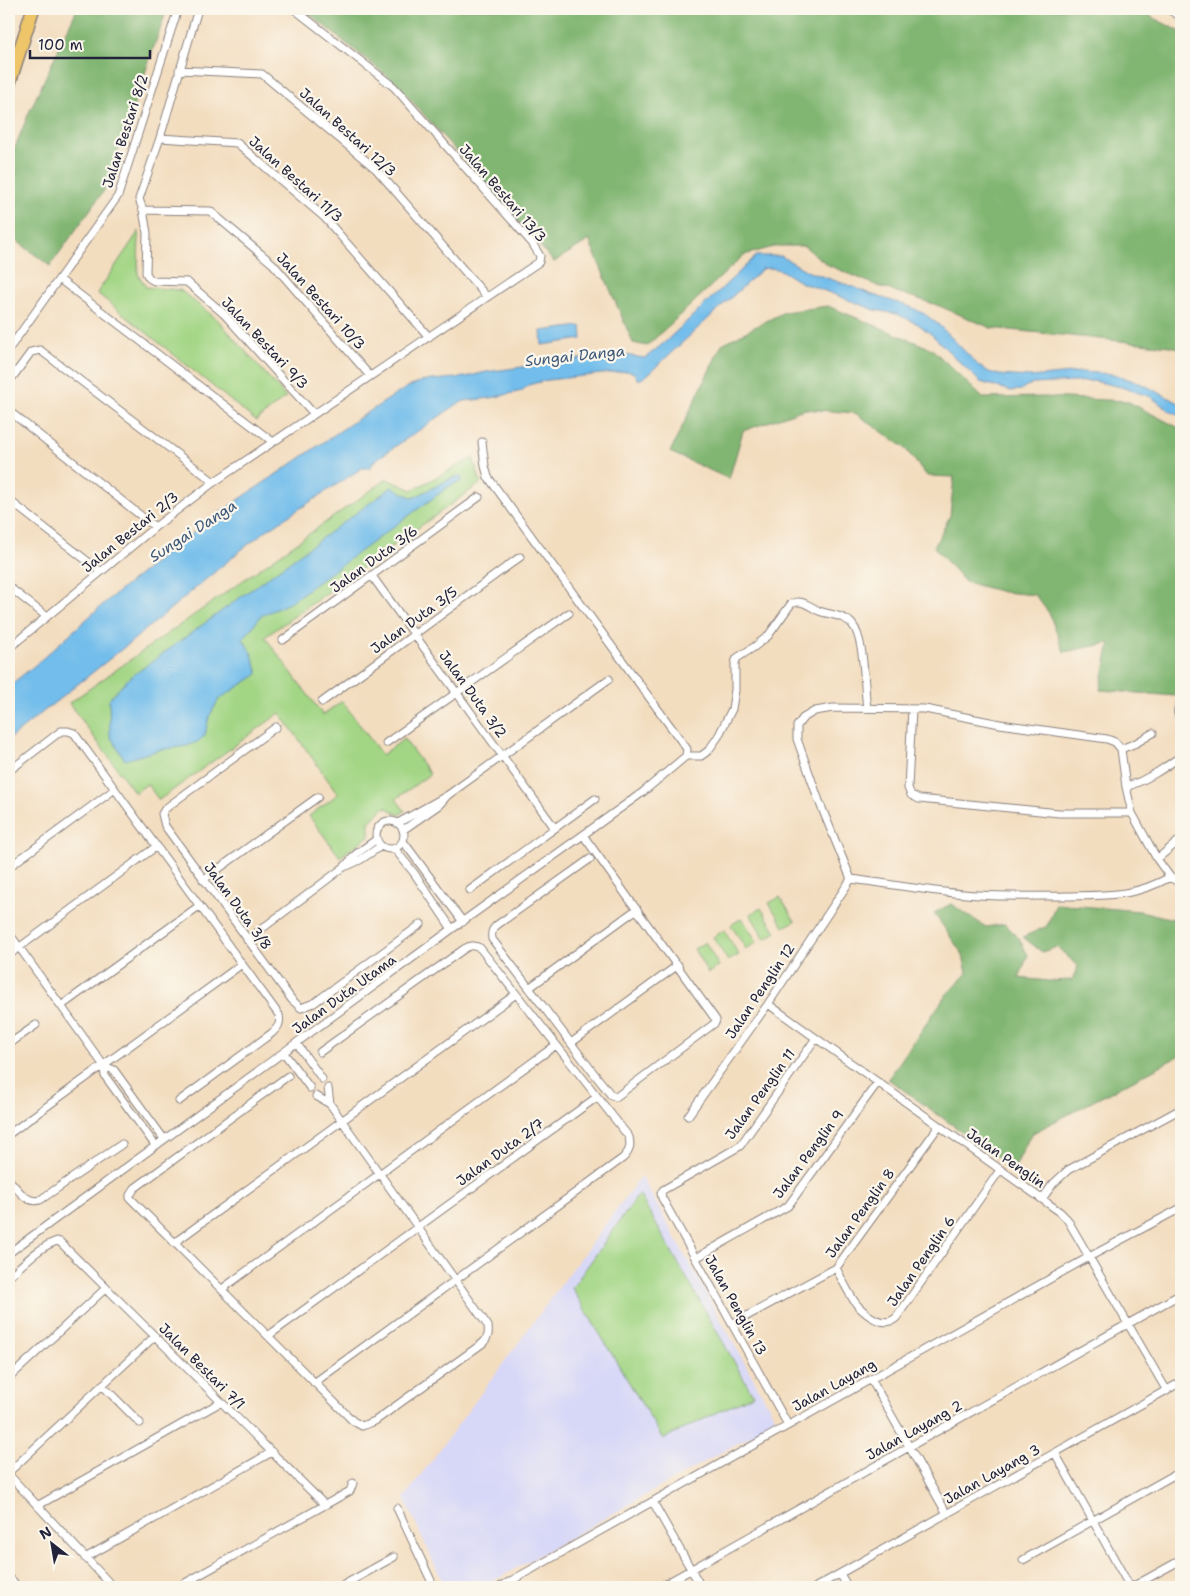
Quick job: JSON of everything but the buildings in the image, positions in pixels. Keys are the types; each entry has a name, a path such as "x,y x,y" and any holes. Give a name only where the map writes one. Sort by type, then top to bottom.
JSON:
{"highway":[{"path":"9,84 32,9"}],"street":[{"name":"Jalan Bestari 8/2","path":"9,349 118,196 178,9"},
{"path":"143,210 139,199 160,138 198,9"},
{"name":"Jalan Bestari 13/3","path":"273,442 534,267 539,262 540,256 537,250 394,87 294,9"},
{"path":"1168,9 1181,17"},
{"name":"Jalan Bestari 12/3","path":"179,70 262,74 376,170 487,297"},
{"name":"Jalan Bestari 11/3","path":"160,138 237,143 324,217 429,337"},
{"name":"Jalan Bestari 10/3","path":"143,210 210,211 273,264 370,376"},
{"name":"Jalan Bestari 9/3","path":"143,210 147,233 145,269 149,278 154,281 187,282 224,314 314,414"},
{"path":"59,279 273,442"},
{"path":"9,382 31,352 35,350 44,352 214,482"},
{"path":"9,411 155,526"},
{"name":"Jalan Bestari 2/3","path":"9,648 155,526 214,482 273,442"},
{"path":"482,442 488,477 686,752 699,756 706,753 718,737 732,709 737,658 764,639 791,604 796,601 801,601 823,612 836,615 852,624 858,634 860,644 867,708"},
{"name":"Jalan Duta 3/6","path":"283,640 479,497"},
{"path":"9,500 100,571"},
{"name":"Jalan Duta 3/5","path":"322,702 520,557"},
{"name":"Jalan Duta 3/2","path":"372,576 554,828"},
{"path":"9,587 46,616"},
{"path":"386,743 569,613"},
{"path":"402,841 394,848 388,849 381,846 376,839 380,825 388,821 398,823 448,795 610,679"},
{"path":"1181,702 1177,709 1181,720"},
{"path":"1170,877 1155,886 1118,895 1023,896 977,895 851,879 819,801 797,739 797,726 803,718 815,711 833,708 935,710 1000,724 1107,739 1115,742 1121,749 1126,787 1132,813 1157,860 1170,877 1181,884"},
{"path":"912,709 908,788 911,795 919,799 1059,813 1132,813"},
{"name":"Jalan Duta 3/8","path":"276,727 170,805 162,814 165,826 247,940 292,1000 301,1008 314,1002 422,924"},
{"path":"9,771 61,732 68,731 74,733 275,1008 280,1021 278,1027 272,1033 180,1101"},
{"path":"1121,749 1136,744 1153,733"},
{"name":"Jalan Duta Utama","path":"9,1253 452,929 643,792 686,752"},
{"path":"1126,787 1141,782 1159,772 1181,756"},
{"path":"9,866 115,789"},
{"path":"403,830 439,805 448,795"},
{"path":"203,880 318,796"},
{"path":"470,890 595,799"},
{"path":"398,823 403,830 402,841 464,922"},
{"path":"583,835 715,1017 715,1023 616,1097 611,1095 492,939 492,931 497,926 590,859"},
{"path":"344,868 356,854 376,839"},
{"path":"1157,860 1180,840"},
{"path":"9,955 157,846"},
{"path":"247,940 344,868 381,846"},
{"path":"394,848 414,873 452,929"},
{"name":"Jalan Penglin 12","path":"688,1116 768,1004 851,879"},
{"path":"61,1006 199,906"},
{"path":"529,988 637,909"},
{"path":"9,933 104,1066 105,1076 155,1145"},
{"path":"314,1383 628,1154 630,1149 628,1137 480,948 476,946 468,946 320,1052"},
{"path":"9,1134 242,964"},
{"path":"571,1043 678,965"},
{"path":"174,1242 516,994"},
{"name":"Jalan Penglin","path":"768,1004 1060,1212 1067,1219 1166,1391"},
{"path":"9,1044 36,1025"},
{"name":"Jalan Penglin 11","path":"662,1198 661,1192 667,1188 740,1146 816,1038"},
{"path":"297,1044 322,1079"},
{"path":"222,1290 556,1045"},
{"path":"284,1053 310,1088"},
{"path":"104,1066 114,1070 164,1139"},
{"path":"288,1076 135,1188 130,1195 132,1202 353,1421 362,1426 368,1425 483,1343 488,1335 488,1326 330,1104 316,1096"},
{"name":"Jalan Penglin 9","path":"696,1258 788,1206 878,1082"},
{"path":"328,1088 330,1104"},
{"name":"Jalan Duta 2/7","path":"268,1336 597,1097"},
{"path":"1042,1199 1053,1184 1068,1170 1181,1109"},
{"name":"Jalan Penglin 8","path":"732,1324 836,1268 939,1126"},
{"path":"9,1180 28,1199 34,1202 47,1197 122,1144"},
{"name":"Jalan Penglin 6","path":"836,1268 858,1306 879,1321 892,1322 1000,1170"},
{"name":"Jalan Penglin 13","path":"662,1198 788,1425"},
{"name":"Jalan Layang","path":"500,1587 1089,1257 1181,1208"},
{"name":"Jalan Bestari 7/1","path":"9,1277 50,1244 57,1241 62,1244 325,1505"},
{"path":"9,1378 106,1288"},
{"name":"Jalan Layang 2","path":"660,1587 1181,1294"},
{"path":"112,1587 9,1474 155,1336"},
{"path":"871,1379 947,1514"},
{"name":"Jalan Layang 3","path":"816,1587 1181,1382"},
{"path":"102,1385 140,1423"},
{"path":"37,1506 221,1402"},
{"path":"85,1558 272,1452"},
{"path":"1055,1453 1131,1587 1181,1560"},
{"path":"1023,1560 1181,1471"},
{"path":"178,1587 350,1491 353,1483"},
{"path":"652,1502 701,1587"},
{"path":"397,1508 434,1587"},
{"path":"340,1587 394,1557"},
{"path":"840,1574 848,1587"},
{"path":"9,1577 18,1587"}],"shaded area":[{"path":"641,1176 777,1421 483,1587 445,1587 404,1498"}],"green space":[{"path":"77,9 167,9 105,189 50,266 9,235 9,162 28,115"},
{"path":"303,9 1149,9 1150,16 1181,32 1181,349 1170,346 991,328 937,305 878,286 828,265 804,246 777,246 744,255 647,346 633,343 589,240 554,262 395,82"},
{"path":"139,231 138,274 146,287 180,290 218,320 286,397 256,421 97,293"},
{"path":"828,306 932,349 983,398 1045,397 1127,401 1181,429 1181,691 1175,696 1100,690 1110,643 1064,652 1049,613 1035,595 1003,592 965,582 934,547 950,516 954,477 927,476 904,447 855,413 804,409 743,431 729,479 670,452 722,344 784,312"},
{"path":"473,458 481,483 265,637 323,715 342,701 382,755 404,739 430,774 396,799 405,811 399,815 385,807 369,822 369,836 340,857 309,816 338,794 280,713 159,800 147,784 135,793 69,703 387,479 412,490"},
{"path":"780,897 795,921 784,927 769,903"},
{"path":"951,904 986,927 1005,924 1018,937 1028,955 1019,978 1049,981 1072,980 1078,966 1057,947 1042,952 1023,937 1047,926 1056,904 1140,911 1181,919 1181,1055 1031,1134 1014,1169 888,1079 946,995 967,973 963,955 934,913"},
{"path":"761,908 776,932 765,939 750,914"},
{"path":"742,918 757,942 746,949 731,925"},
{"path":"724,930 739,955 728,961 713,937"},
{"path":"705,942 719,966 708,973 694,949"},
{"path":"639,1194 753,1395 663,1439 572,1288"}],"water":[{"path":"756,256 781,256 809,272 911,307 926,315 940,326 979,366 989,372 999,375 1030,377 1081,372 1113,374 1142,384 1181,404 1181,415 1171,412 1151,397 1121,387 1094,381 1034,384 1026,386 1021,390 1011,391 980,382 931,334 918,324 897,314 875,310 805,284 783,271 770,268 762,269 645,377 638,380 634,373 628,371 548,380 528,385 522,391 491,398 464,401 456,405 374,461 369,467 362,468 267,530 9,739 9,686 108,600 164,555 215,516 356,420 406,388 422,381 466,377 486,372 616,354 645,358 664,343"},
{"path":"581,326 582,339 542,345 541,331"},
{"path":"461,476 462,481 451,485 289,603 261,616 243,639 252,654 258,674 219,699 209,717 205,735 199,741 187,746 159,750 125,760 110,736 109,699 128,679 392,487 413,498 452,478"}],"water label":[{"name":"Sungai Danga","path":"575,356"},
{"name":"Sungai Danga","path":"193,531"}]}
